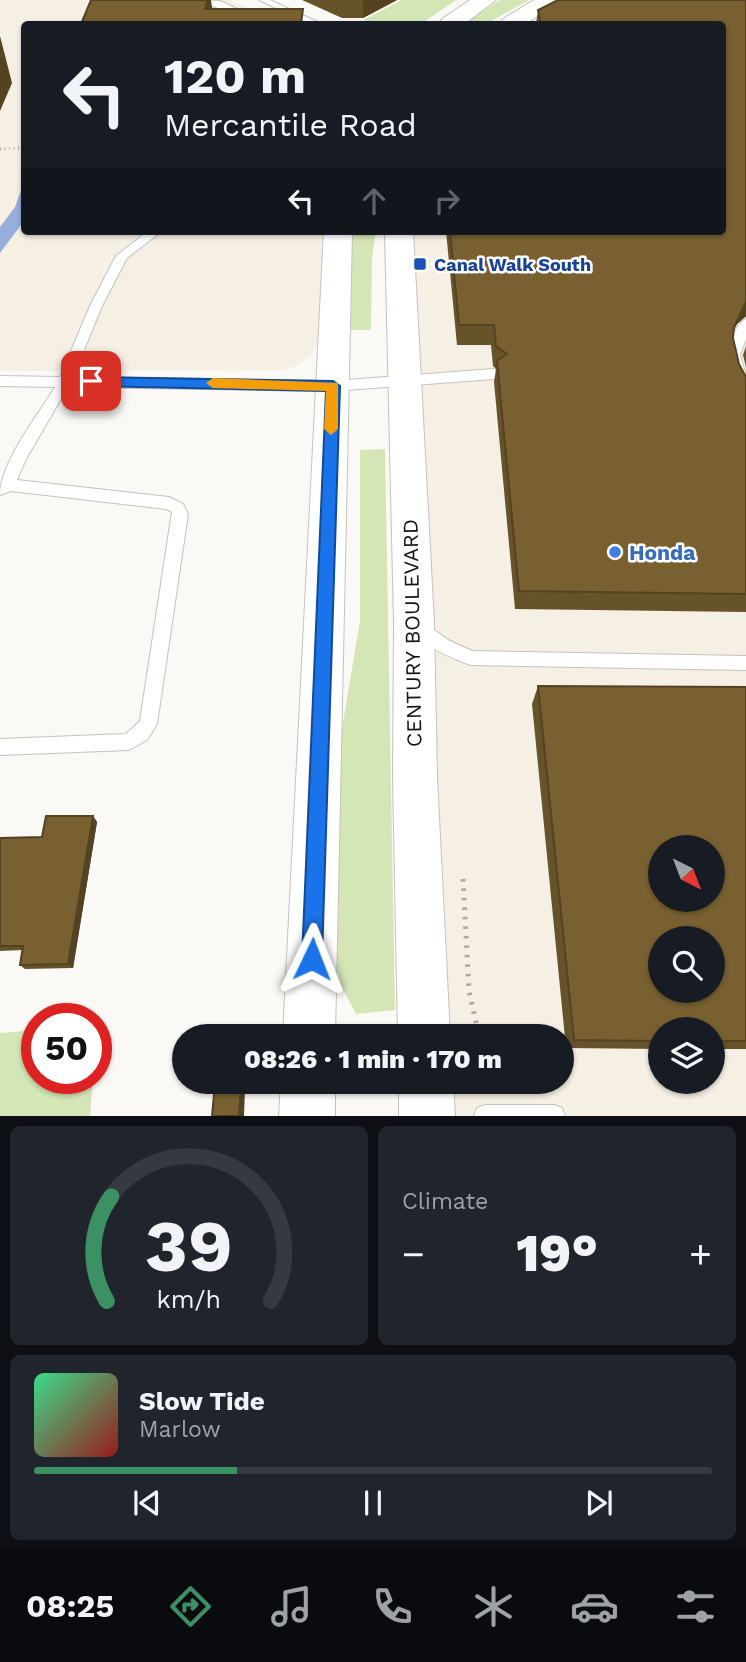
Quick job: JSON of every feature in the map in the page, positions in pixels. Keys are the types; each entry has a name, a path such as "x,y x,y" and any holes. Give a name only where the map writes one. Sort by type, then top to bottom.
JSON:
{"main road":[{"path":"454,21 485,0"},
{"path":"516,21 549,0"},
{"path":"309,1024 338,235"},
{"name":"CENTURY BOULEVARD","path":"399,235 414,623 415,777 424,1024"},
{"path":"307,1116 308,1094"},
{"path":"426,1094 427,1116"}],"lane":[{"path":"263,0 310,21"},
{"path":"201,5 237,12 257,21"},
{"path":"225,21 237,12"},
{"path":"0,747 129,742 141,734 148,724 180,514 178,509 169,503 4,489 19,458 65,381 96,306 122,256 151,235"},
{"path":"746,323 733,355 746,398"},
{"path":"0,381 333,386 404,383 494,374"},
{"path":"414,623 442,645 471,657 746,663"},
{"path":"485,1116 554,1116"}],"path":[{"path":"0,149 21,148"}],"shaded area":[{"path":"0,0 230,0 277,21 21,21 21,235 325,235 318,344 311,355 296,366 277,371 0,371"},
{"path":"564,0 746,0 746,1116 447,1116 446,1094 574,1094 574,1024 444,1024 413,235 726,235 726,21 533,21"}],"green space":[{"path":"402,0 456,0 425,21 365,19"},
{"path":"500,0 529,0 491,21 467,21"},
{"path":"352,235 375,235 372,259 371,330 351,330"},
{"path":"385,449 395,1010 356,1014 340,984 330,925 333,782 360,621 360,450"},
{"path":"21,1031 21,1094 92,1094 90,1116 0,1116 0,1033"}],"water":[{"path":"21,190 21,225 0,253 0,227 15,207"}],"building":[{"path":"91,0 207,0 205,9 303,9 301,21 82,21"},
{"path":"558,0 746,0 746,302 734,327 733,338 739,364 746,377 746,594 519,591 497,361 507,354 496,346 494,325 459,325 450,235 726,235 726,21 540,21 538,10"},
{"path":"538,686 746,687 746,1041 725,1041 725,1017 648,1017 648,1041 574,1040"},
{"path":"46,816 93,816 68,964 20,965 23,946 0,946 0,838 42,837"},
{"path":"214,1094 240,1094 239,1116 212,1116"}],"slow traffic":[{"path":"213,383 333,386 331,429"}],"place":[{"name":"Canal Walk South","path":"420,264"},
{"name":"Honda","path":"615,552"}],"route":[{"path":"91,381 333,386 312,959"}]}
